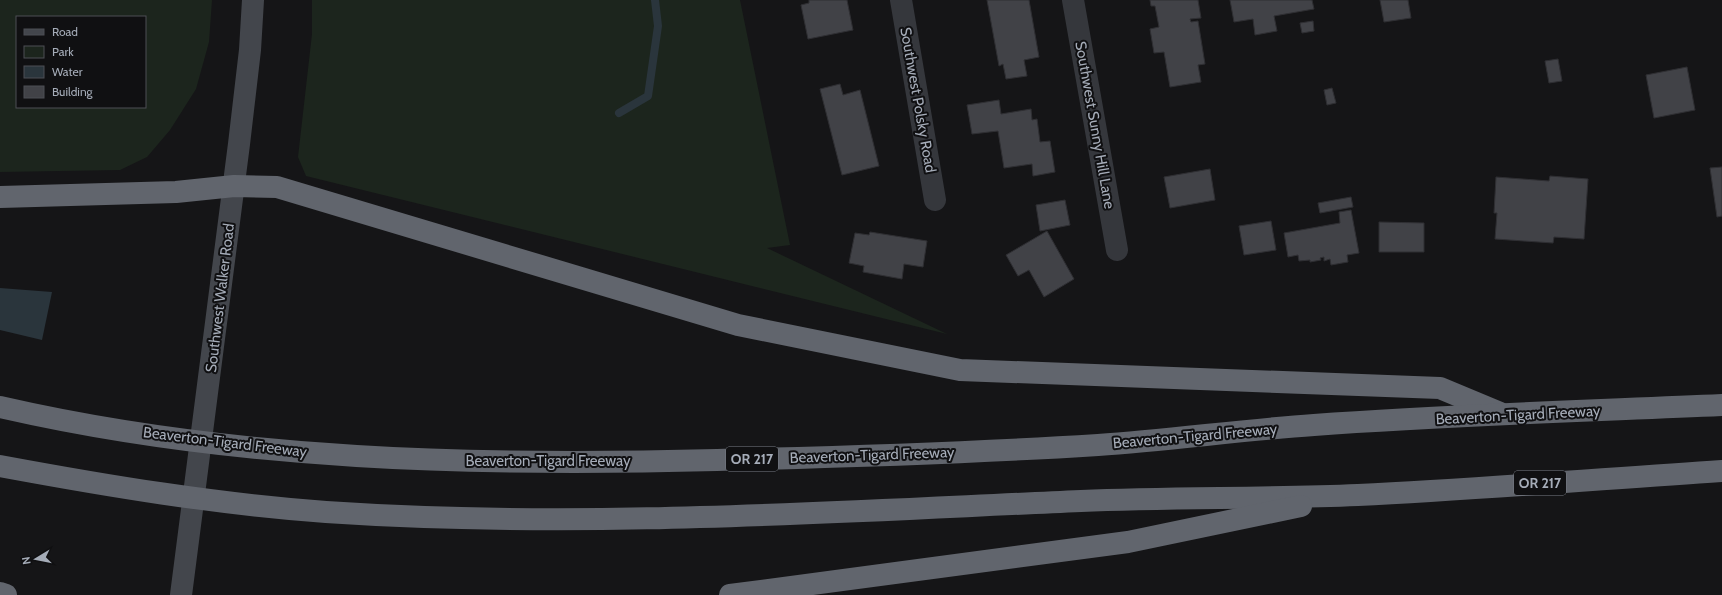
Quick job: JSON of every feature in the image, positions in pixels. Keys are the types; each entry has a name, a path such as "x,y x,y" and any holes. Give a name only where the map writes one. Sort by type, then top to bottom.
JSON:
{"highway":[{"path":"0,197 176,192 234,186 277,187 738,325 960,370 1440,388 1506,415"},
{"name":"Beaverton-Tigard Freeway","path":"0,407 38,416 207,443 326,454 502,463 615,463 812,458 1100,445 1315,425 1722,405"},
{"name":"OR 217","path":"0,466 101,484 212,501 325,512 478,519 660,518 840,513 1086,501 1358,495 1722,471"},
{"path":"730,595 1128,542 1358,495"},
{"path":"0,593 6,595"}],"main road":[{"name":"Southwest Walker Road","path":"181,595 234,186 250,50 253,0"}],"street":[{"name":"Southwest Polsky Road","path":"901,0 935,200"},
{"name":"Southwest Sunny Hill Lane","path":"1073,0 1117,250"}],"green space":[{"path":"0,0 212,0 209,42 196,89 170,130 147,157 120,170 0,172"},
{"path":"312,0 740,0 790,245 767,248 947,334 306,176 298,157 312,34"}],"water":[{"path":"0,288 52,292 42,340 0,330"}],"building":[{"path":"809,0 847,0 853,30 808,39 801,5 809,3"},
{"path":"987,0 1029,0 1039,57 1024,60 1027,76 1006,79 1003,64 999,66"},
{"path":"1150,0 1198,0 1201,18 1190,19 1191,22 1198,21 1205,64 1198,65 1201,82 1170,87 1164,52 1154,53 1150,29 1159,27 1155,6 1151,6"},
{"path":"1230,0 1312,0 1314,9 1274,16 1277,31 1255,35 1253,19 1234,22"},
{"path":"1380,0 1408,0 1411,18 1384,22"},
{"path":"1313,21 1314,31 1302,33 1300,23"},
{"path":"1558,59 1562,81 1549,83 1545,61"},
{"path":"1687,67 1695,110 1654,118 1646,75"},
{"path":"840,84 843,95 860,90 879,166 842,175 820,89"},
{"path":"1332,88 1336,103 1327,105 1324,90"},
{"path":"999,100 1001,114 1031,109 1032,120 1037,119 1040,142 1050,141 1055,172 1033,176 1032,164 1004,168 998,131 972,134 967,105"},
{"path":"1722,167 1722,216 1717,217 1710,168"},
{"path":"1210,169 1215,200 1170,208 1164,177"},
{"path":"1550,176 1588,179 1584,239 1554,237 1553,243 1495,239 1497,213 1494,213 1496,177 1549,181"},
{"path":"1351,197 1353,207 1320,213 1318,203"},
{"path":"1065,200 1070,225 1040,231 1036,205"},
{"path":"1351,210 1359,253 1347,255 1348,262 1331,265 1330,259 1324,261 1324,257 1320,258 1321,260 1310,262 1310,260 1299,261 1298,255 1288,257 1284,233 1340,223 1339,212"},
{"path":"1271,221 1276,250 1244,255 1239,226"},
{"path":"1379,222 1424,223 1424,252 1379,252"},
{"path":"1047,231 1074,279 1044,297 1029,270 1018,276 1006,255"},
{"path":"870,232 927,241 923,267 904,264 902,279 863,272 864,266 849,263 855,233 869,235"}],"waterway":[{"path":"619,113 648,96 658,26 655,0"}]}
